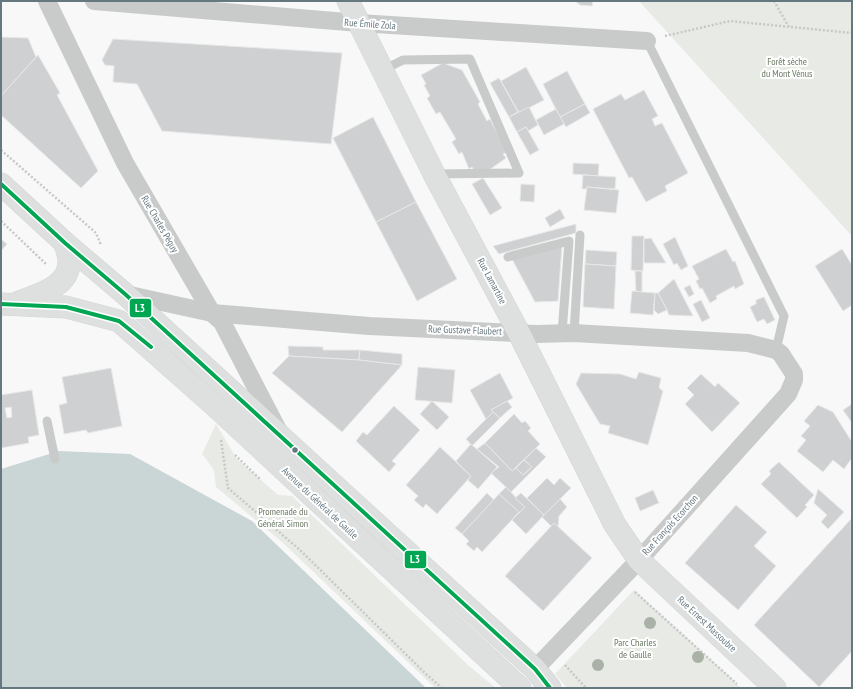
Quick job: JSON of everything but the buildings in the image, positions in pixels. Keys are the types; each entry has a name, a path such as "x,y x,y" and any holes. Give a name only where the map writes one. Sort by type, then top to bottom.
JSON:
{"main road":[{"name":"Rue Lamartine","path":"348,1 434,174 519,333 615,525 638,560"},
{"path":"1,184 65,243 125,294 535,669 550,688"},
{"path":"6,304 49,291 63,279 70,261 65,243"},
{"name":"Avenue du Général de Gaulle","path":"6,304 66,308 119,321 215,406 520,688"},
{"name":"Rue Ernest Massoubre","path":"638,560 775,688"}],"street":[{"name":"Rue Charles Péguy","path":"47,1 125,164 212,313 222,322 284,440"},
{"name":"Rue Émile Zola","path":"94,1 359,23 647,41"},
{"name":"Rue Gustave Flaubert","path":"125,294 212,313 369,326 519,333 568,333 748,343 776,350"},
{"name":"Rue François Ecorchon","path":"535,669 638,560 788,394 794,380 794,374 781,354 776,350"}],"lane":[{"path":"647,41 784,316 776,350"},
{"path":"383,70 404,60 470,59 519,173 434,174"},
{"path":"568,333 580,235"},
{"path":"508,257 569,241 568,333"},
{"path":"47,421 54,459"}],"path":[{"path":"774,1 789,27"},
{"path":"647,41 730,21 852,33"},
{"path":"1,150 96,233 102,247"},
{"path":"1,222 45,262 51,270"},
{"path":"220,434 228,488 300,550 442,688"},
{"path":"634,590 741,688"},
{"path":"564,665 586,688"}],"green space":[{"name":"Forêt sèche du Mont Vénus","path":"639,1 852,1 852,236"},
{"name":"Promenade du Général Simon","path":"216,424 237,459 278,495 292,496 469,666 496,688 435,688 282,542 216,487 214,470 202,454"},
{"name":"Parc Charles de Gaulle","path":"634,590 741,688 567,688 555,674"}],"shaded area":[{"path":"59,451 130,454 252,521 426,688 1,688 1,469"}],"transit line":[{"name":"L3","path":"1,184 65,243 125,294 535,669 550,688"},
{"name":"L3","path":"1,304 66,307 119,321 151,347"}]}
